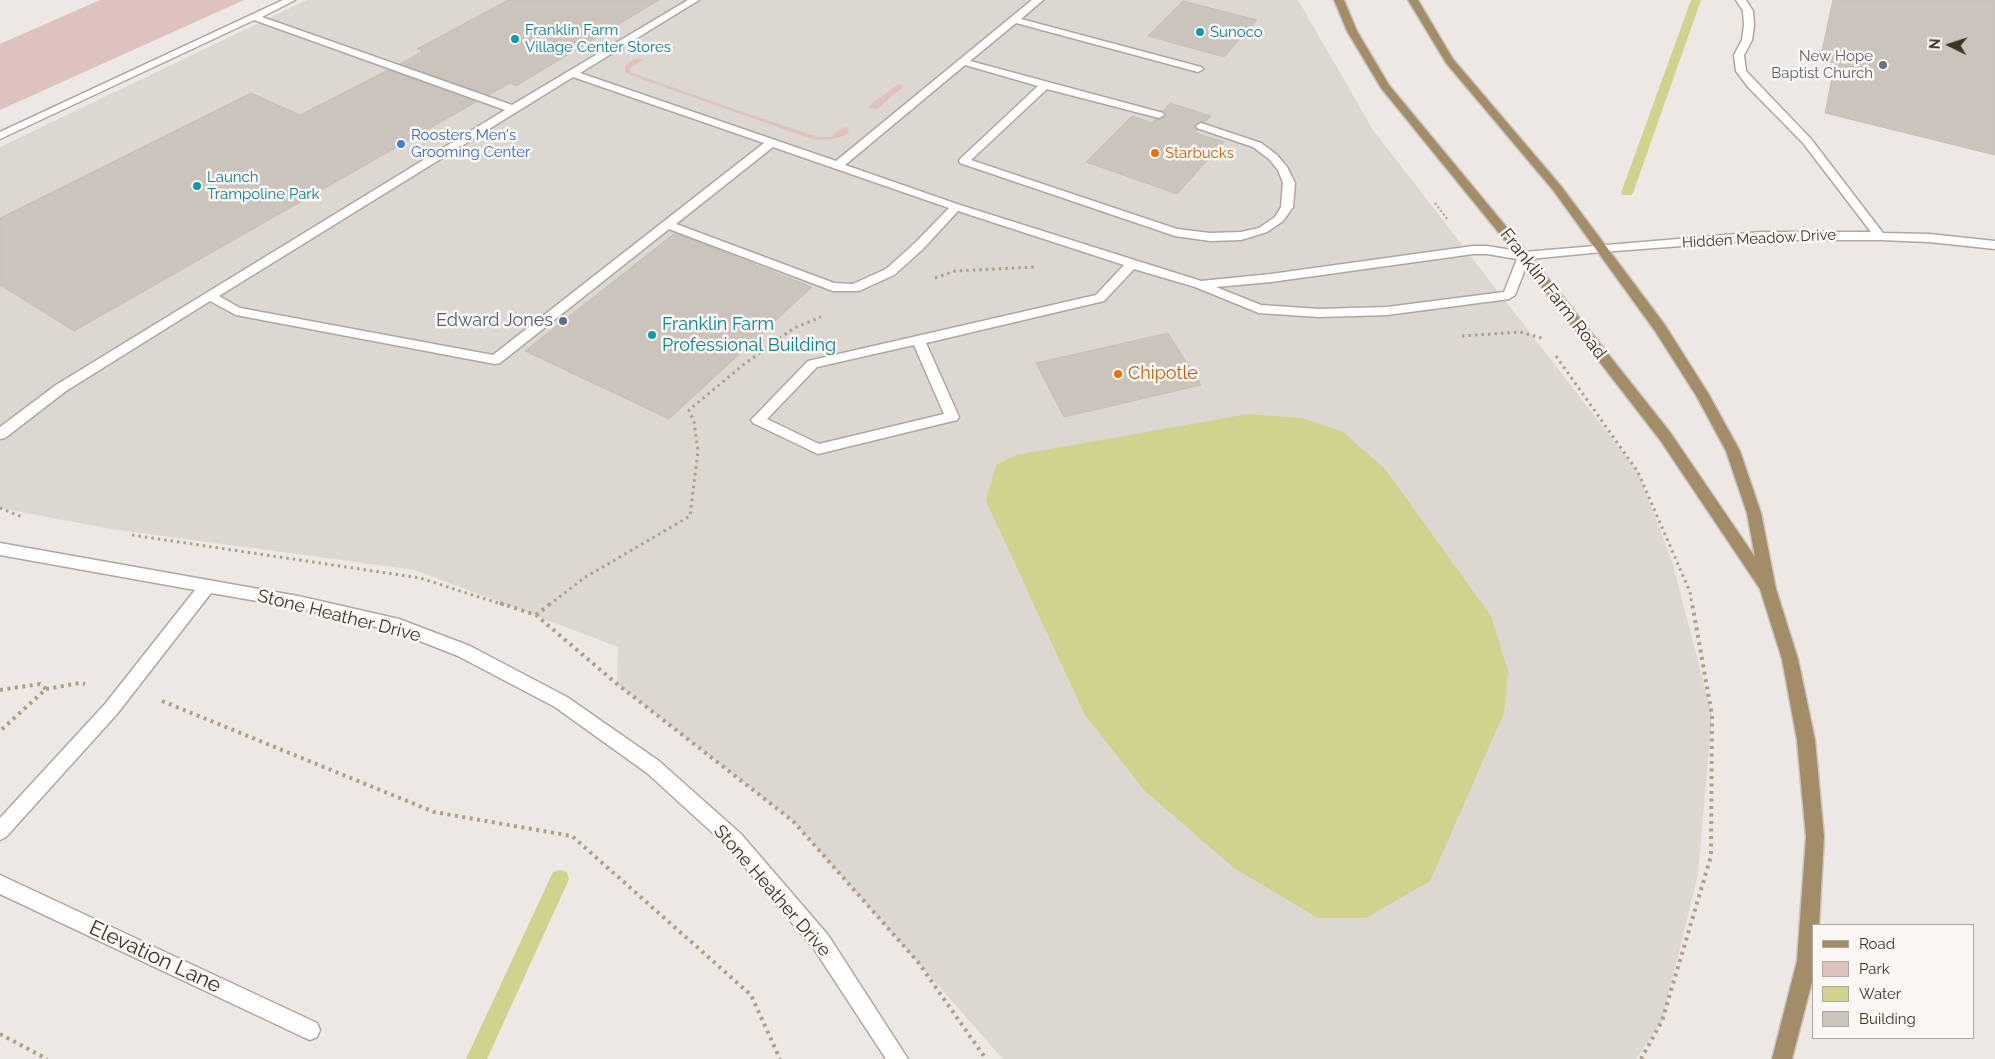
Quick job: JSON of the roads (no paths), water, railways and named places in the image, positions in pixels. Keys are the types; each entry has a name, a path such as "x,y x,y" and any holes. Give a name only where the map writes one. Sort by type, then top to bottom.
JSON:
{"main road":[{"name":"Franklin Farm Road","path":"1339,0 1352,31 1385,86 1524,256 1665,436 1768,589"},
{"name":"Franklin Farm Road","path":"1413,0 1419,13 1449,60 1558,188 1660,328 1703,396 1733,451 1754,513 1768,589 1790,659 1806,740 1815,837 1807,961 1782,1059"}],"street":[{"path":"0,136 290,0"},
{"path":"0,434 61,388 513,109 694,0"},
{"path":"838,165 1038,0"},
{"path":"1741,0 1748,12 1749,25 1747,40 1739,55 1741,71 1752,85 1807,141 1880,236"},
{"path":"254,17 513,109"},
{"path":"1015,20 1198,69"},
{"path":"964,62 1159,115"},
{"path":"572,73 956,207 1199,284 1259,309 1319,314 1387,312 1509,295 1524,256"},
{"path":"1045,85 964,161 1175,232 1210,237 1241,236 1263,230 1279,219 1286,207 1290,183 1283,169 1273,157 1257,145 1201,126"},
{"path":"212,296 236,311 495,360 669,225 772,142"},
{"path":"669,225 833,287 855,288 890,272 919,246 956,207"},
{"name":"Hidden Meadow Drive","path":"1199,284 1271,278 1473,250 1487,250 1524,256 1761,236 1930,238 1995,246"},
{"path":"918,340 952,418 818,449 758,420 813,364 1100,298 1132,264"},
{"name":"Stone Heather Drive","path":"0,549 298,602 399,626 464,651 561,702 653,767 734,840 820,942 898,1059"},
{"path":"0,831 122,695 207,587"},
{"name":"Elevation Lane","path":"0,884 310,1030"}],"water":[{"path":"1248,414 1301,418 1342,431 1385,469 1491,616 1508,671 1504,713 1430,881 1366,918 1318,918 1234,868 1144,790 1085,715 986,501 996,465 1016,455"}],"waterway":[{"path":"1627,193 1696,0"},
{"path":"476,1059 560,879"}],"tunnel":[{"path":"1159,115 1201,126"}],"place":[{"name":"Sunoco","path":"1200,32"},
{"name":"Franklin Farm Village Center Stores","path":"515,39"},
{"name":"New Hope Baptist Church","path":"1883,65"},
{"name":"Roosters Men's Grooming Center","path":"401,144"},
{"name":"Starbucks","path":"1155,153"},
{"name":"Launch Trampoline Park","path":"197,186"},
{"name":"Edward Jones","path":"563,321"},
{"name":"Franklin Farm Professional Building","path":"652,335"},
{"name":"Chipotle","path":"1118,374"}]}
